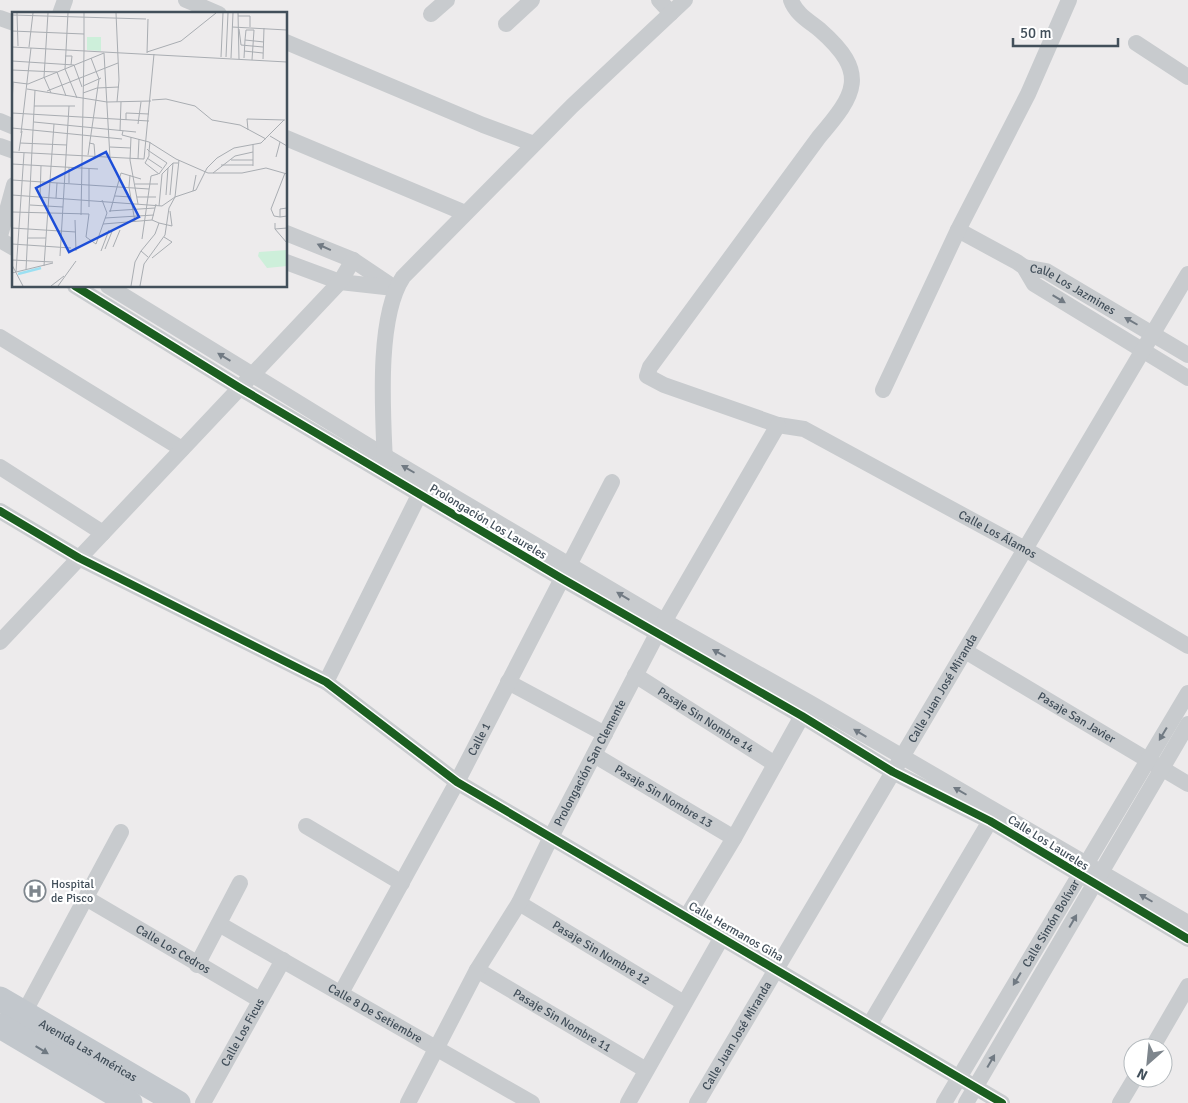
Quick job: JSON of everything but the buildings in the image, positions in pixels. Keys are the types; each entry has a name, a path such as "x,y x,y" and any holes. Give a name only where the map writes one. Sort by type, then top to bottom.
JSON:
{"main road":[{"name":"Avenida Las Américas","path":"0,999 178,1103"},
{"name":"Avenida Las Américas","path":"0,1026 130,1103"}],"street":[{"path":"61,12 66,0"},
{"path":"186,0 214,12"},
{"path":"431,14 447,0"},
{"path":"506,24 532,0"},
{"path":"660,0 670,13"},
{"path":"386,475 385,349 392,300 396,289 404,277 534,144 670,13 686,0"},
{"name":"Calle Los Álamos","path":"791,0 794,9 822,32 846,62 852,75 852,87 848,101 818,137 650,367 647,376 664,385 778,425 804,429 1025,549 1188,646"},
{"path":"884,390 958,230 1028,94 1070,0"},
{"path":"0,18 12,23"},
{"path":"288,43 483,125 534,144"},
{"path":"1136,43 1188,77"},
{"path":"0,121 12,126"},
{"path":"288,139 465,214"},
{"path":"0,146 12,150"},
{"path":"4,227 12,193"},
{"path":"958,230 1024,267"},
{"path":"288,234 353,260 396,289"},
{"path":"0,240 12,247"},
{"path":"0,641 340,282 353,260"},
{"path":"288,263 340,282 396,289"},
{"name":"Calle Los Jazmines","path":"1024,267 1046,271 1188,355"},
{"name":"Calle Los Jazmines","path":"1024,267 1034,284 1188,378"},
{"name":"Calle Juan José Miranda","path":"697,1103 1188,274"},
{"name":"Prolongación Los Laureles","path":"78,288 240,388 420,495 565,571"},
{"name":"Prolongación Los Laureles","path":"111,288 385,456 565,571 661,628 893,772"},
{"path":"0,337 182,450"},
{"name":"Prolongación San Clemente","path":"408,1103 435,1046 477,970 519,903 635,675 778,425"},
{"path":"0,467 103,533"},
{"name":"Calle 1","path":"342,993 457,782 612,482"},
{"path":"326,682 420,495"},
{"name":"Calle Hermanos Giha","path":"0,510 79,558 326,682 457,782 1002,1103"},
{"name":"Calle Los Laureles","path":"661,628 810,703 1097,878 1188,939"},
{"name":"Pasaje San Javier","path":"965,651 1188,784"},
{"name":"Pasaje Sin Nombre 14","path":"635,675 775,764"},
{"path":"508,682 605,734"},
{"name":"Calle Simón Bolívar","path":"944,1103 1188,693"},
{"path":"687,916 734,838 802,716"},
{"name":"Calle Simón Bolívar","path":"966,1103 1188,724"},
{"name":"Pasaje Sin Nombre 13","path":"594,754 734,838"},
{"name":"Calle Los Laureles","path":"893,772 1082,869"},
{"path":"870,1024 990,821"},
{"path":"306,826 402,883"},
{"path":"24,1013 121,832"},
{"name":"Calle Los Laureles","path":"1097,878 1188,923"},
{"path":"197,965 240,884"},
{"name":"Calle Los Cedros","path":"86,898 197,965 260,1000"},
{"name":"Pasaje Sin Nombre 12","path":"519,903 684,1003"},
{"name":"Calle 8 De Setiembre","path":"219,924 532,1103"},
{"path":"628,1103 722,937"},
{"name":"Calle Los Ficus","path":"203,1103 283,960"},
{"name":"Pasaje Sin Nombre 11","path":"477,970 646,1070"},
{"path":"1158,1038 1188,986"},
{"path":"1120,1103 1129,1088"}],"cycle path":[{"path":"78,288 240,388 561,578 802,716 893,772 990,821 1188,939"},
{"path":"0,511 79,558 326,682 457,782 1002,1103"}],"place":[{"name":"Hospital de Pisco","path":"35,891"}]}
